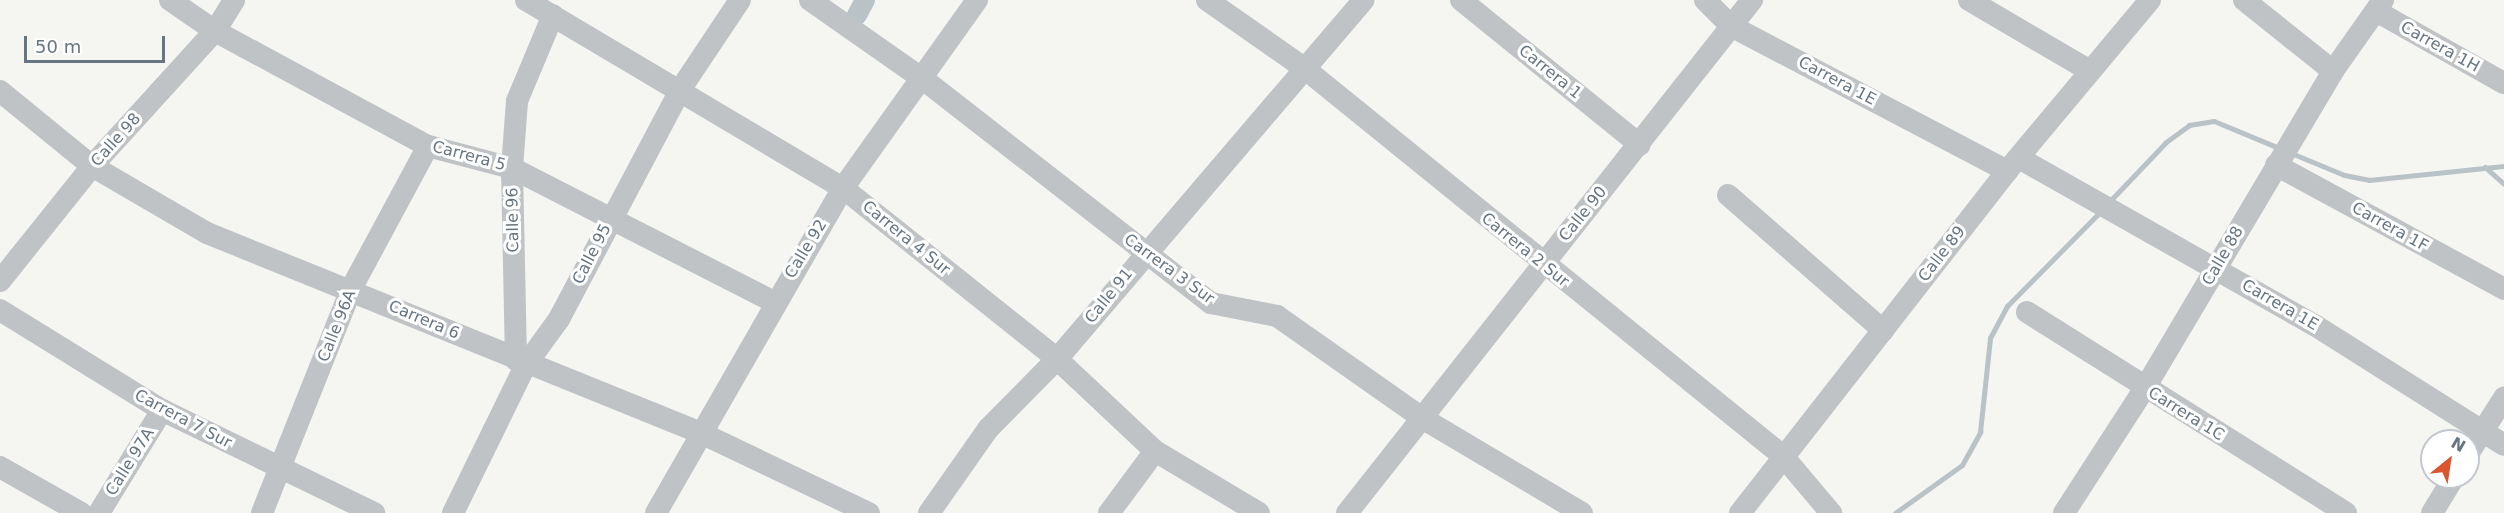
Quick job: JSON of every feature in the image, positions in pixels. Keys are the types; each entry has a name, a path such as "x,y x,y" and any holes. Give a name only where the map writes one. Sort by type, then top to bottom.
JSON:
{"street":[{"name":"Carrera 5","path":"170,0 215,31 428,146 512,168 774,302"},
{"name":"Calle 98","path":"0,281 92,166 215,31 234,0"},
{"name":"Carrera 4 Sur","path":"526,0 843,188 1057,360 1155,451 1259,513"},
{"name":"Calle 95","path":"453,513 520,363 559,319 680,90 740,0"},
{"name":"Carrera 3 Sur","path":"810,0 923,79 1211,303 1277,316 1422,418 1582,513"},
{"name":"Calle 92","path":"656,513 774,302 843,188 978,0"},
{"name":"Carrera 2 Sur","path":"1207,0 1304,68 1541,264 1783,456 1831,513"},
{"name":"Calle 91","path":"928,513 988,429 1057,360 1145,253 1364,0"},
{"name":"Carrera 1","path":"1461,0 1640,145"},
{"name":"Carrera 1E","path":"1705,0 1731,26 2013,165 2080,193 2216,268 2504,445"},
{"name":"Calle 90","path":"1347,513 1541,264 1640,145 1752,0"},
{"path":"1969,0 2090,71"},
{"name":"Calle 89","path":"1740,513 2013,165 2150,0"},
{"path":"2244,0 2332,71"},
{"name":"Calle 88","path":"2074,510 2332,71 2380,6"},
{"name":"Carrera 1H","path":"2380,6 2504,83"},
{"name":"Calle 96","path":"520,363 512,168 517,101 553,15"},
{"name":"Carrera 6","path":"0,91 92,166 207,233 351,289 520,363 701,433 869,513"},
{"name":"Calle 96A","path":"262,513 351,289 428,146"},
{"name":"Carrera 1F","path":"2282,155 2504,289"},
{"path":"1728,195 1883,330"},
{"name":"Carrera 7 Sur","path":"0,310 162,410 280,470 374,513"},
{"name":"Carrera 1C","path":"2027,312 2346,513"},
{"path":"2480,435 2504,398"},
{"name":"Calle 97A","path":"99,513 162,410"},
{"path":"1109,513 1155,451"},
{"path":"0,467 81,513"},
{"path":"2432,513 2447,489"}],"waterway":[{"path":"857,15 865,0"},
{"path":"2108,203 2166,142 2189,125 2214,121 2279,148"},
{"path":"2291,153 2344,175 2369,180 2504,166"},
{"path":"2485,167 2504,184"},
{"path":"1895,513 1962,465 1980,432 1990,338 2007,306 2102,210"}]}
